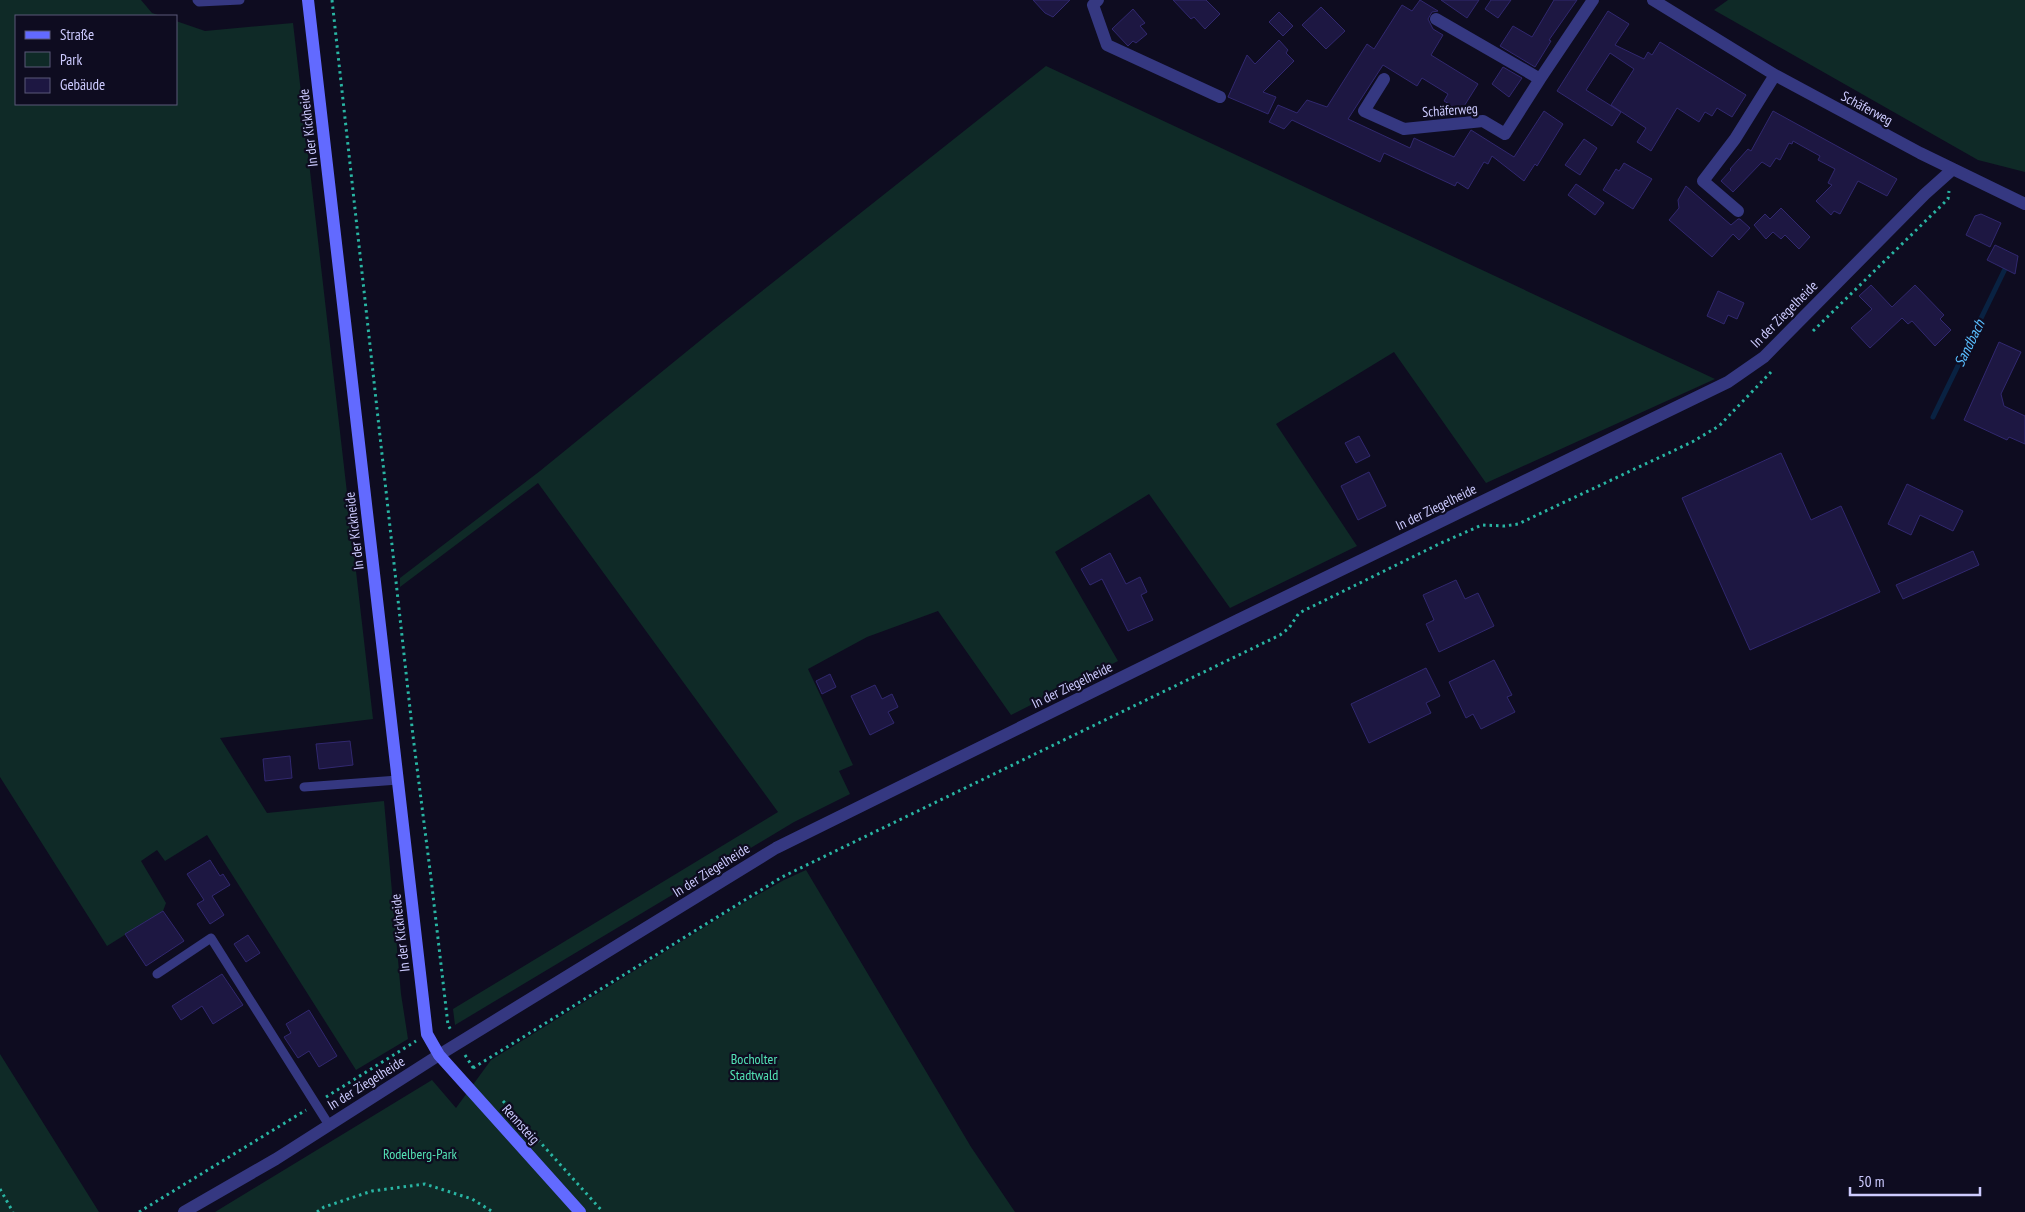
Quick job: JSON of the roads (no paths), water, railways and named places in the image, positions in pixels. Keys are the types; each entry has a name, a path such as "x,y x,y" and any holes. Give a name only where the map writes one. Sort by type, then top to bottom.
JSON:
{"street":[{"name":"In der Kickheide","path":"308,0 427,1034 439,1055"},
{"path":"1098,0 1093,5 1107,45 1220,97"},
{"name":"Schäferweg","path":"1384,79 1364,112 1404,129 1483,121 1505,134 1593,0"},
{"name":"Schäferweg","path":"1654,0 1775,75 1953,169"},
{"path":"1436,18 1540,79"},
{"path":"1738,211 1703,181 1735,139 1775,75"},
{"path":"1953,169 2025,204"},
{"name":"In der Ziegelheide","path":"184,1212 276,1159 439,1055 776,848 1238,620 1728,382 1764,356 1925,194 1953,169"},
{"name":"Rennsteig","path":"439,1055 580,1212"}],"lane":[{"path":"197,0 199,2 240,0"},
{"path":"304,787 398,780"},
{"path":"157,974 211,938 329,1124"}],"waterway":[{"name":"Sandbach","path":"1933,417 2005,269"}],"park label":[{"name":"Bocholter Stadtwald","path":"754,1068"},
{"name":"Rodelberg-Park","path":"420,1154"}]}
